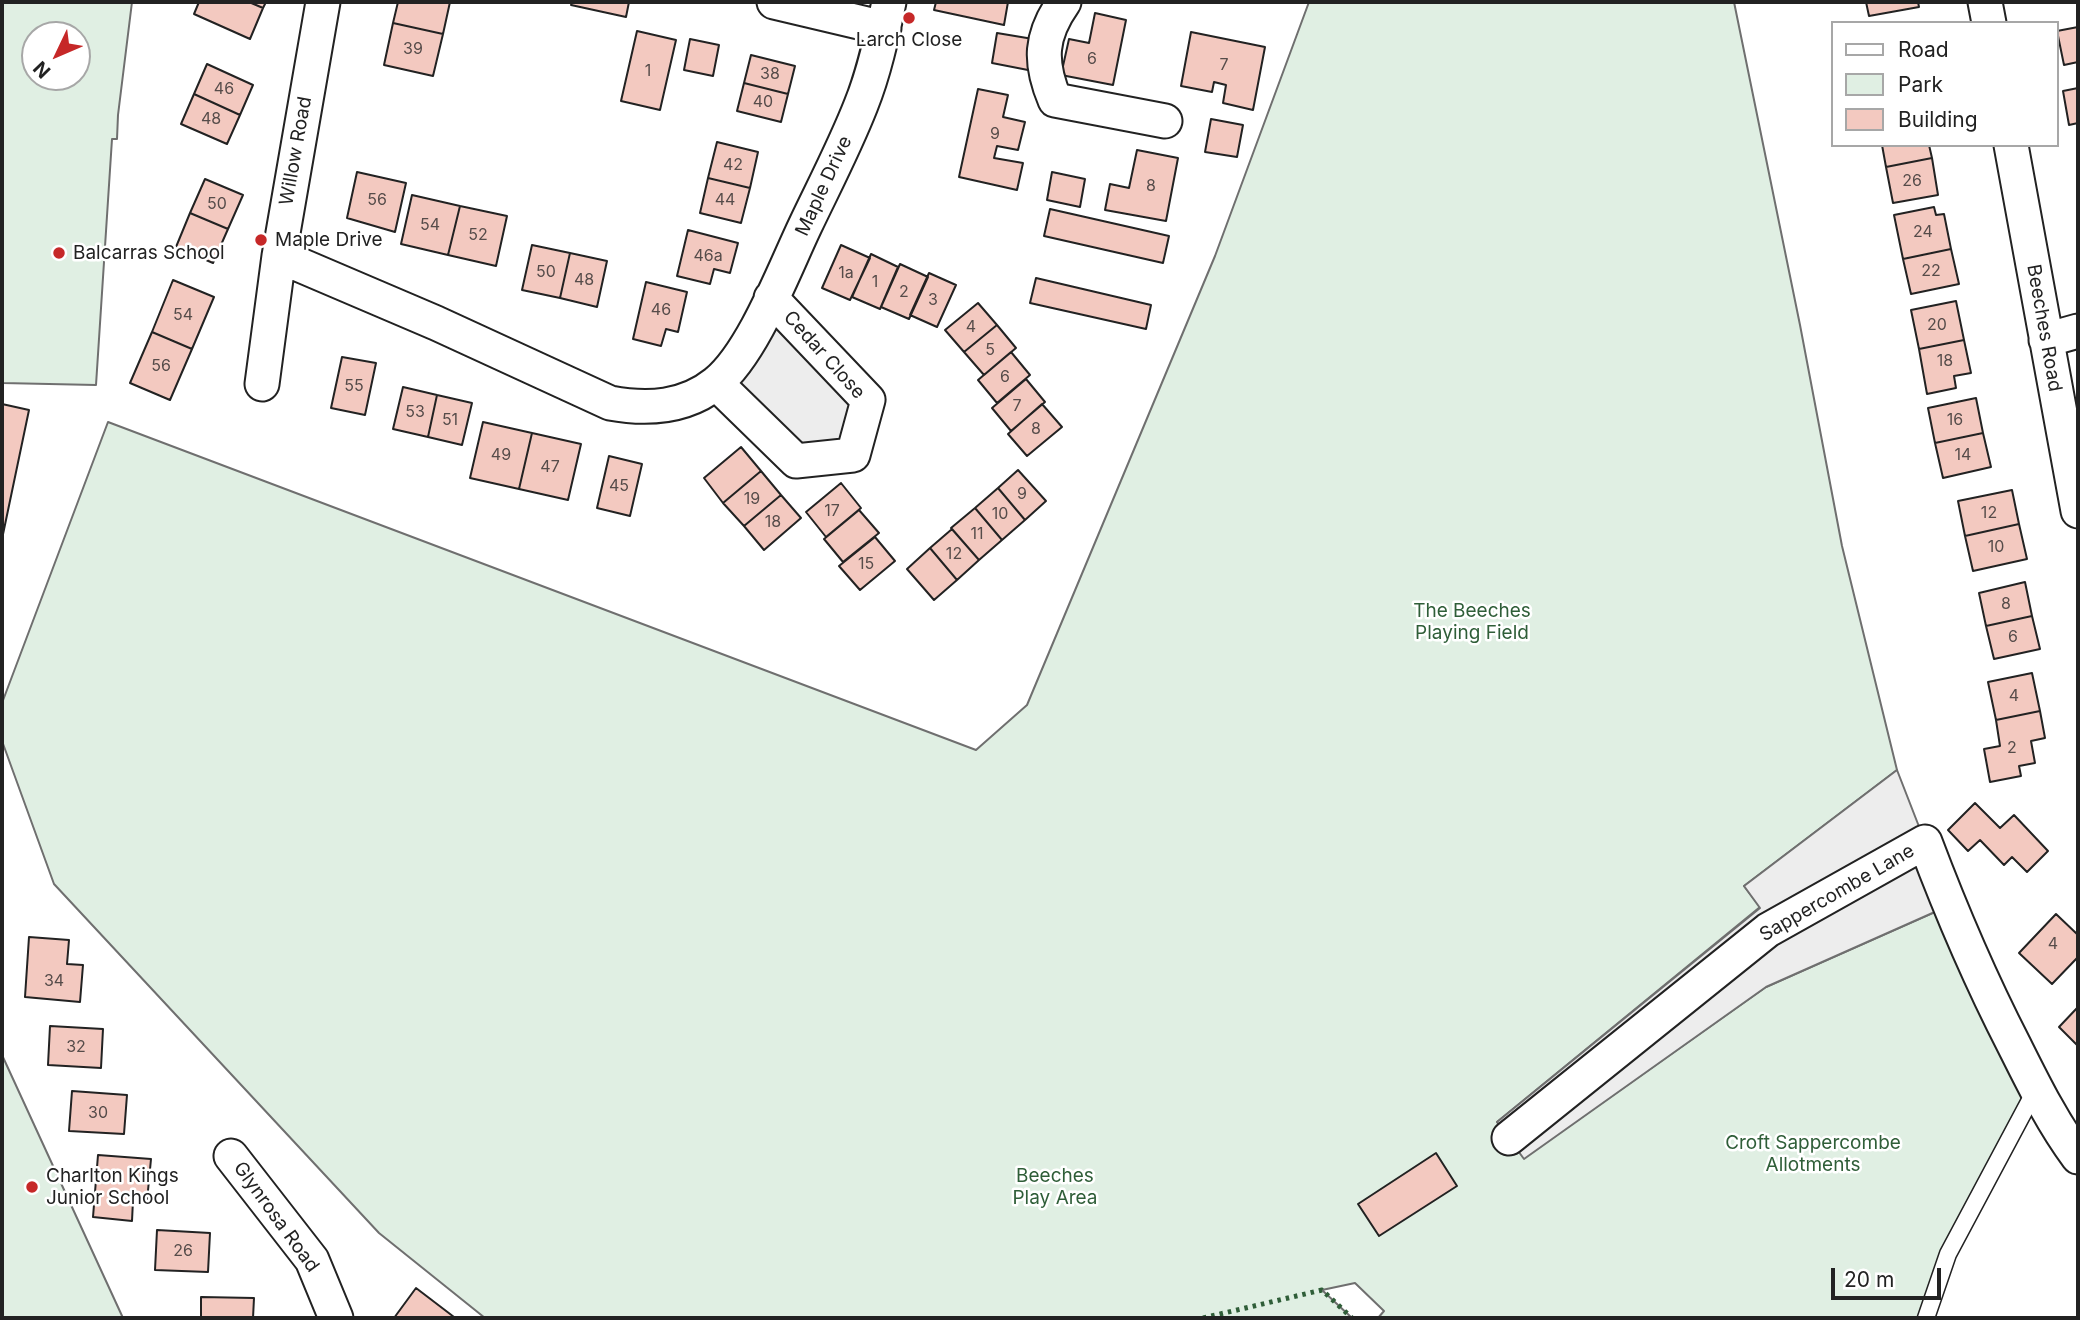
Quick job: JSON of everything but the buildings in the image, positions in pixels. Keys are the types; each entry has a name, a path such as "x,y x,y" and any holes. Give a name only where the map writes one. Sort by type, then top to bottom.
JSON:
{"street":[{"name":"Willow Road","path":"262,384 279,256 323,2"},
{"path":"774,2 886,15"},
{"path":"1064,2 1051,23 1043,61 1055,100 1165,121"},
{"path":"1985,2 1989,21"},
{"name":"Maple Drive","path":"279,256 436,323 610,403 633,407 678,403 698,395 716,383 744,352 862,103 886,15"},
{"name":"Beeches Road","path":"2011,147 2078,511"},
{"name":"Cedar Close","path":"716,383 796,461 853,455 868,400 771,298"},
{"path":"2046,340 2078,331"},
{"name":"Sappercombe Lane","path":"1509,1138 1768,930 1924,842 1988,994 2051,1117 2078,1157"},
{"name":"Glynrosa Road","path":"231,1156 312,1260 336,1318"}],"lane":[{"path":"1926,1318 1948,1254 2036,1089"}],"green space":[{"path":"2,2 132,2 117,139 112,139 96,385 2,383"},
{"name":"The Beeches Playing Field","path":"1309,2 1734,2 1842,546 1897,770 1744,886 1760,907 1497,1122 1524,1158 1766,987 1937,911 2032,1095 1926,1318 1378,1318 1384,1311 1355,1283 1322,1290 1352,1318 485,1318 379,1233 54,884 2,741 2,703 108,422 976,750 1027,705 1215,256"},
{"name":"Charlton Kings Junior School","path":"2,1055 123,1318 2,1318"}],"shaded area":[{"path":"771,298 868,400 853,455 796,461 716,383"},
{"path":"1897,770 1925,842 1937,911 1766,987 1524,1159 1497,1122 1760,908 1744,886"}],"hedge":[{"path":"1203,1318 1322,1290 1352,1318"}],"place":[{"name":"Larch Close","path":"909,18"},
{"name":"Maple Drive","path":"261,240"},
{"name":"Balcarras School","path":"59,253"},
{"name":"Charlton Kings Junior School","path":"32,1187"}],"park label":[{"name":"Croft Sappercombe Allotments","path":"1813,1154"},
{"name":"Beeches Play Area","path":"1055,1187"}]}
